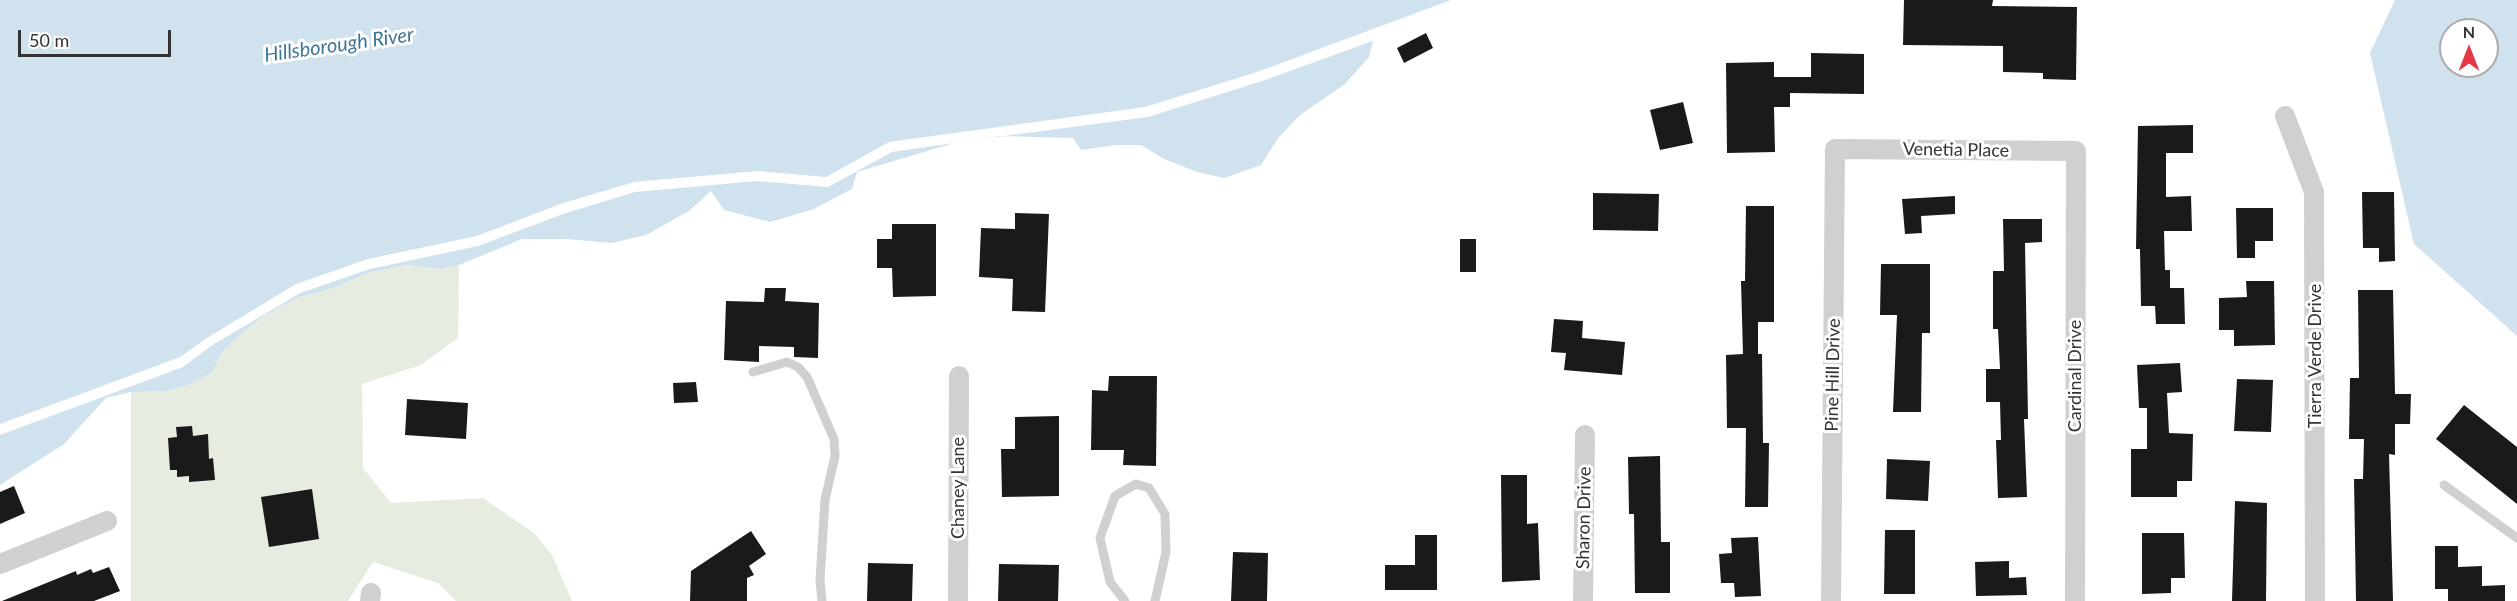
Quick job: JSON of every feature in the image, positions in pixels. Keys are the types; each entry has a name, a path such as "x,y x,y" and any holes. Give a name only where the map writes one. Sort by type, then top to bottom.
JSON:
{"street":[{"name":"Tierra Verde Drive","path":"2285,116 2314,192 2315,601"},
{"name":"Venetia Place","path":"1835,149 2076,151"},
{"name":"Pine Hill Drive","path":"1831,601 1835,149"},
{"name":"Cardinal Drive","path":"2075,601 2076,151"},
{"name":"Chaney Lane","path":"957,601 959,376"},
{"name":"Sharon Drive","path":"1583,601 1586,435"},
{"path":"0,564 107,521"}],"lane":[{"path":"753,372 787,362 798,367 807,377 834,439 835,456 825,500 820,580 822,601"},
{"path":"1125,601 1110,582 1100,538 1115,496 1136,484 1149,488 1165,514 1166,552 1155,601"},
{"path":"2444,485 2517,538"}],"shaded area":[{"path":"407,265 442,269 459,265 458,338 421,365 362,384 363,468 391,503 483,498 534,533 552,555 572,601 456,601 438,583 373,562 348,601 131,601 131,392 167,391 191,384 212,373 222,352 265,315 299,297 331,289 368,273"}],"water":[{"name":"Hillsborough River","path":"0,0 1451,0 1260,71 1145,107 889,142 826,177 757,171 634,182 560,204 477,236 368,259 296,284 180,357 0,424"},
{"path":"2395,0 2517,0 2517,336 2414,244 2370,53"},
{"path":"1373,41 1369,57 1345,84 1299,116 1278,138 1261,165 1224,178 1197,172 1164,159 1141,145 1117,145 1081,150 1073,138 1004,136 1148,117 1262,81"},
{"path":"954,143 857,172 852,189 814,209 770,222 724,210 711,191 689,211 646,235 612,243 566,239 522,239 459,265 442,269 407,265 368,273 331,289 299,297 265,315 241,334 222,352 212,373 191,384 167,391 131,392 106,398 64,444 0,485 0,435 183,367 211,346 300,293 370,269 478,246 563,214 635,192 757,181 828,187 892,152"}],"building":[{"path":"1904,0 1993,0 1992,6 2077,7 2076,80 2043,79 2043,73 2003,72 2003,46 1903,45"},
{"path":"1426,33 1433,48 1404,63 1397,48"},
{"path":"1811,53 1864,54 1864,94 1790,93 1790,107 1774,107 1775,152 1727,153 1726,63 1774,62 1774,77 1811,77"},
{"path":"1683,102 1693,143 1660,150 1650,110"},
{"path":"2193,125 2193,153 2166,153 2166,197 2191,196 2192,231 2164,231 2165,270 2170,270 2170,288 2184,288 2185,324 2156,324 2155,306 2141,306 2140,249 2136,249 2138,126"},
{"path":"2362,192 2394,192 2395,261 2379,262 2379,248 2363,248"},
{"path":"1593,193 1659,194 1658,231 1593,230"},
{"path":"1955,196 1955,214 1921,216 1922,233 1905,234 1902,199"},
{"path":"1746,206 1774,206 1774,322 1758,322 1758,354 1762,354 1763,443 1769,443 1768,507 1745,507 1746,428 1727,428 1726,355 1743,354 1741,281 1745,281"},
{"path":"2236,208 2273,208 2273,241 2255,241 2255,258 2237,258"},
{"path":"1015,213 1049,214 1045,312 1012,311 1013,279 979,277 981,228 1015,229"},
{"path":"2003,219 2042,219 2042,242 2025,243 2028,419 2024,419 2027,497 1998,498 1996,440 2001,440 2000,402 1986,402 1986,369 2000,369 1998,329 1993,329 1993,271 2004,271"},
{"path":"892,224 936,224 936,296 893,297 892,268 877,268 877,239 892,239"},
{"path":"1460,239 1476,239 1476,272 1460,272"},
{"path":"1881,264 1930,264 1930,333 1922,333 1921,412 1893,412 1897,315 1880,315"},
{"path":"2246,281 2274,281 2275,345 2234,346 2234,330 2219,330 2219,298 2247,297"},
{"path":"765,288 786,288 785,301 819,303 818,358 794,357 794,347 759,346 759,362 724,360 726,301 764,302"},
{"path":"2358,290 2393,290 2395,394 2411,394 2410,424 2395,424 2395,455 2389,454 2393,601 2356,601 2354,479 2363,479 2364,439 2349,439 2350,378 2359,378"},
{"path":"1554,319 1583,321 1582,338 1625,342 1622,375 1564,370 1566,353 1551,352"},
{"path":"2180,363 2182,392 2167,393 2169,433 2193,434 2192,481 2177,481 2177,497 2131,497 2131,449 2147,449 2147,408 2139,408 2137,365"},
{"path":"1109,376 1157,376 1156,466 1123,465 1124,450 1091,450 1092,390 1108,391"},
{"path":"2237,379 2273,380 2271,432 2234,431"},
{"path":"696,382 698,402 674,403 673,383"},
{"path":"407,399 468,403 466,439 405,435"},
{"path":"2464,405 2517,447 2517,504 2436,439"},
{"path":"1059,416 1059,496 1002,497 1001,449 1015,449 1015,417"},
{"path":"192,426 193,436 208,434 209,459 213,458 215,480 189,482 189,476 177,477 177,470 170,470 168,438 177,437 176,427"},
{"path":"1660,456 1661,542 1670,542 1670,593 1635,593 1634,514 1629,514 1628,457"},
{"path":"1887,459 1930,461 1928,501 1886,499"},
{"path":"1501,475 1527,475 1527,524 1538,523 1540,580 1502,582"},
{"path":"14,486 25,513 0,524 0,492"},
{"path":"312,489 319,539 269,547 261,497"},
{"path":"2235,501 2267,503 2266,601 2232,601"},
{"path":"1885,530 1915,530 1915,594 1884,594"},
{"path":"751,531 766,554 749,566 754,575 747,578 747,601 690,601 691,571"},
{"path":"2142,533 2184,533 2185,578 2171,578 2171,593 2142,594"},
{"path":"1415,535 1437,535 1437,590 1385,590 1385,565 1415,565"},
{"path":"1758,537 1761,596 1735,597 1734,583 1721,583 1719,554 1732,553 1731,538"},
{"path":"2435,546 2458,546 2458,567 2482,566 2482,586 2505,585 2505,601 2448,601 2448,589 2435,589"},
{"path":"1233,552 1268,553 1267,601 1231,601"},
{"path":"2009,561 2009,578 2026,577 2027,595 1976,596 1975,562"},
{"path":"868,563 913,564 912,601 867,601"},
{"path":"999,564 1059,565 1058,601 998,601"},
{"path":"109,567 120,591 94,601 2,601 76,571 77,575 91,569 93,573"}]}
